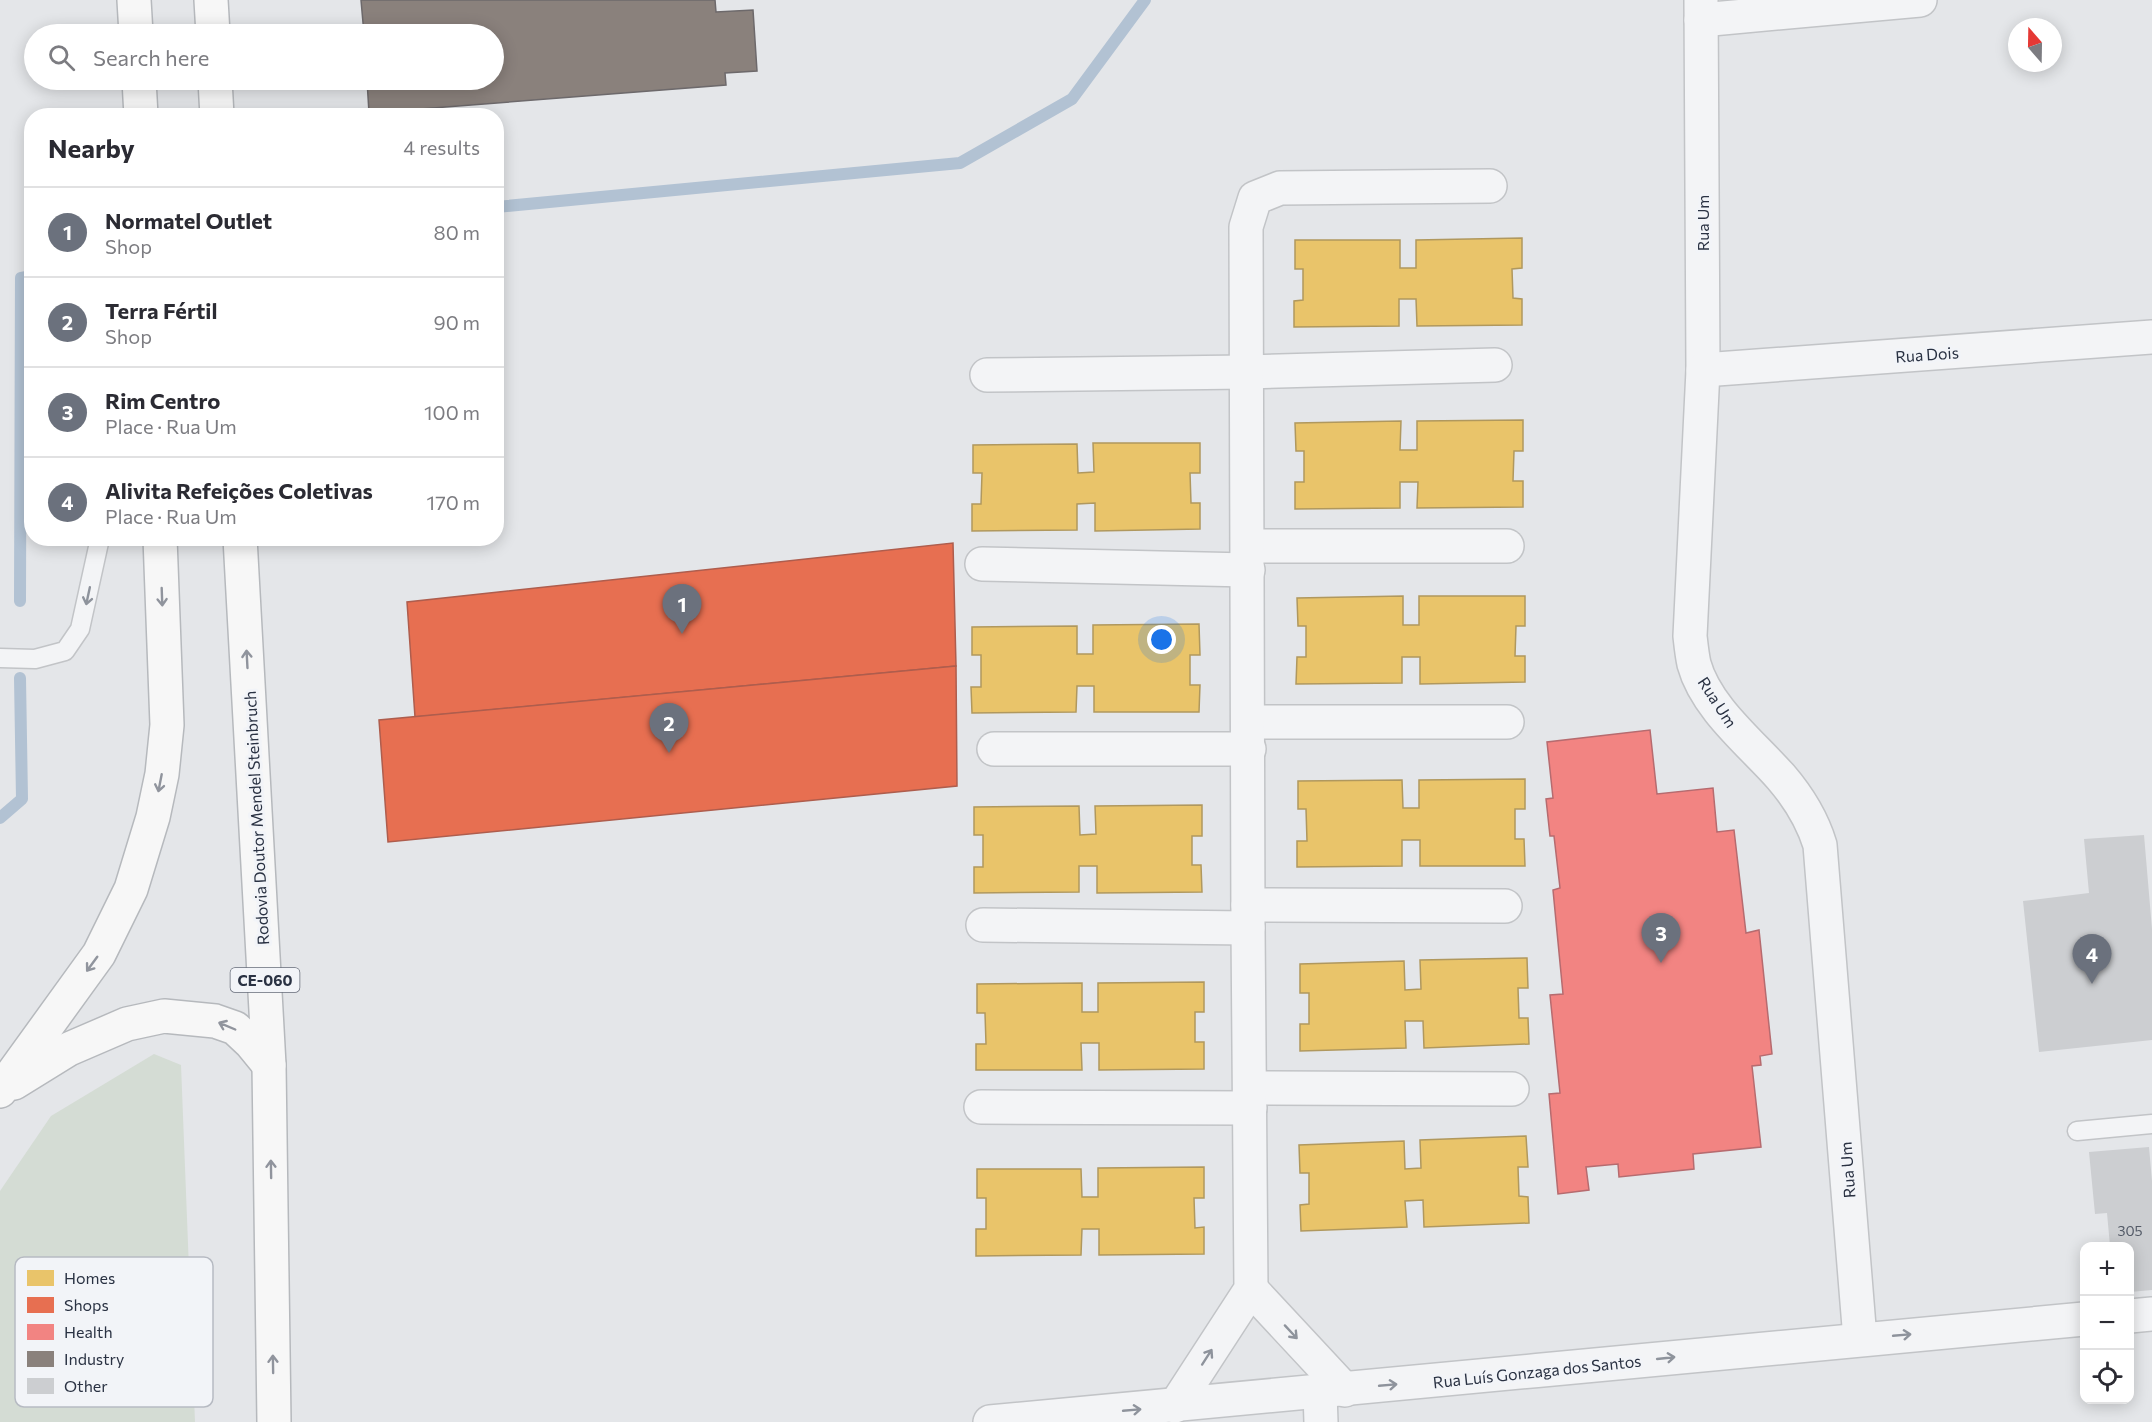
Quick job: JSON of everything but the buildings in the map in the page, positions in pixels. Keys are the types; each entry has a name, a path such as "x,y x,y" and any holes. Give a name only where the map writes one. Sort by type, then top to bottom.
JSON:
{"highway":[{"path":"134,0 135,24"},
{"path":"211,0 212,24"},
{"path":"140,90 141,108"},
{"path":"216,90 217,108"},
{"path":"0,1091 99,954 131,889 153,817 162,774 167,725 160,546"},
{"name":"Rodovia Doutor Mendel Steinbruch","path":"240,546 269,1065 274,1422"},
{"path":"0,1091 69,1049 127,1024 164,1016 215,1021 235,1028 269,1065"}],"street":[{"path":"1701,10 1920,0"},
{"name":"Rua Um","path":"1701,10 1703,370 1690,625 1694,665 1719,709 1744,741 1780,776 1798,798 1813,822 1820,845 1860,1339"},
{"path":"1175,1406 1251,1290 1246,227 1255,198 1280,188 1490,186"},
{"name":"Rua Dois","path":"1703,370 2152,338"},
{"path":"987,375 1247,372 1496,365"},
{"path":"982,564 1248,558 1507,546"},
{"path":"994,749 1507,722"},
{"path":"983,925 1505,906"},
{"path":"981,1107 1512,1089"},
{"path":"1251,1290 1329,1402"},
{"path":"2134,1316 2152,1314"},
{"name":"Rua Luís Gonzaga dos Santos","path":"990,1422 1175,1406 1329,1402 1860,1339 2080,1319"}],"lane":[{"path":"0,658 34,659 65,651 80,629 98,546"},
{"path":"2077,1131 2152,1124"}],"shaded area":[{"path":"154,1054 181,1065 189,1257 15,1257 15,1407 194,1407 195,1422 0,1422 0,1191 51,1116"}],"waterway":[{"path":"504,206 960,163 1072,99 1145,0"},
{"path":"20,601 21,278 24,277"},
{"path":"0,818 22,799 20,678"}],"place":[{"name":"Normatel Outlet","path":"682,634"},
{"name":"Terra Fértil","path":"669,753"},
{"name":"Rim Centro","path":"1661,963"},
{"name":"Alivita Refeições Coletivas","path":"2092,984"}]}
